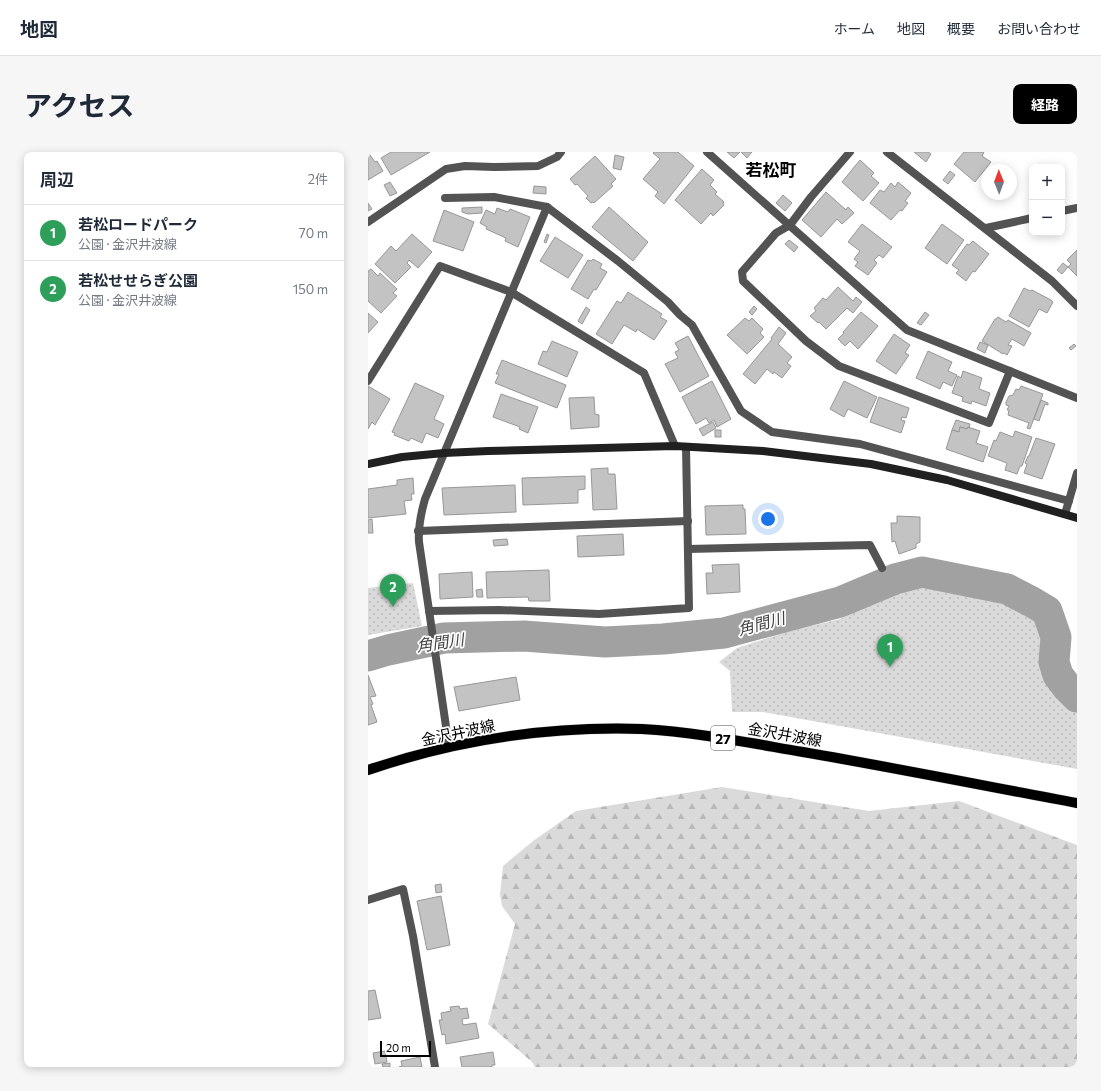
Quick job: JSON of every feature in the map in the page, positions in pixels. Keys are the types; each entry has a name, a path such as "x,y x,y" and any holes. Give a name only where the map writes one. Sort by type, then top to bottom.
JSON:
{"main road":[{"name":"金沢井波線","path":"368,770 449,747 496,738 545,732 607,729 643,730 723,738 885,766 1077,803"}],"street":[{"path":"368,222 446,169 465,166 538,166 557,157 561,152"},
{"path":"707,152 907,330 1077,398"},
{"path":"850,152 811,197 790,225 776,232 742,272 743,281 806,341 839,366 989,423 1010,371"},
{"path":"887,152 1052,281 1077,306"},
{"path":"445,198 494,197 547,207 668,302 692,325 741,411 772,432 860,444 1069,501"},
{"path":"449,747 418,542 418,531 425,499 547,207"},
{"path":"1065,210 1077,208"},
{"path":"986,228 1029,219"},
{"path":"368,381 440,266 511,292 644,373 675,446"},
{"path":"368,464 402,457 444,453 675,446 763,452 871,464 947,480 1077,518"},
{"path":"429,611 499,610 599,614 689,608 686,447"},
{"path":"1065,514 1077,473"},
{"path":"418,531 688,521"},
{"path":"688,549 870,545 882,568"},
{"path":"368,900 403,889 413,936 435,1067"}],"green space":[{"path":"922,572 1007,589 1037,604 1047,611 1056,637 1054,662 1058,675 1077,697 1077,769 763,712 732,712 730,671 719,662 737,648 787,632 840,619 868,605 895,579"},
{"path":"413,583 422,626 368,635 368,588"},
{"path":"722,787 869,811 959,801 1077,845 1077,1067 535,1067 532,1062 488,1024 515,924 502,906 500,894 503,866 533,841 576,811"}],"building":[{"path":"368,152 375,162 377,161 383,171 368,180"},
{"path":"391,152 430,152 391,175 381,158"},
{"path":"678,152 694,166 664,204 655,196 658,192 643,179 660,159 653,153"},
{"path":"727,152 740,152 734,158"},
{"path":"741,152 752,152 747,158"},
{"path":"914,152 928,152 931,154 926,162"},
{"path":"964,152 984,152 982,156 991,162 989,164 981,164 981,174 975,182 954,164"},
{"path":"615,155 624,157 621,170 613,168"},
{"path":"595,156 616,179 611,184 613,186 594,203 591,203 586,198 588,196 570,179"},
{"path":"860,160 874,173 871,176 879,183 863,201 842,182"},
{"path":"702,169 714,180 710,185 717,192 715,194 724,202 724,205 713,216 711,213 701,224 675,200"},
{"path":"950,171 955,175 948,184 943,180"},
{"path":"390,182 397,193 390,196 384,185"},
{"path":"898,182 911,193 905,201 908,203 902,211 900,210 891,220 870,203 880,190 884,192 891,183 895,187"},
{"path":"534,186 546,187 546,194 533,193"},
{"path":"826,192 846,210 848,207 854,213 842,224 837,219 821,237 802,220"},
{"path":"783,195 792,203 785,211 776,203"},
{"path":"368,203 372,209 368,211"},
{"path":"482,207 482,213 468,214 462,212 462,208"},
{"path":"609,207 648,242 633,261 592,227"},
{"path":"497,208 508,212 510,209 530,217 518,247 505,241 506,238 486,229 487,227 480,223 486,210 495,214"},
{"path":"444,210 474,222 463,251 433,241"},
{"path":"862,224 892,247 883,258 879,255 874,260 877,263 868,275 855,266 858,262 854,259 860,251 848,242"},
{"path":"942,224 964,240 947,264 925,248"},
{"path":"412,234 432,252 418,268 409,260 407,263 411,267 395,283 375,264 391,246 396,251"},
{"path":"547,234 549,235 546,243 544,242"},
{"path":"555,237 583,255 568,278 540,261"},
{"path":"789,240 798,247 794,252 785,244"},
{"path":"973,241 989,254 966,281 956,273 959,270 952,265 967,244 969,245"},
{"path":"1077,250 1077,276 1068,267 1071,264 1067,260"},
{"path":"593,259 602,264 600,268 607,272 596,290 594,289 588,299 571,289 588,260 591,261"},
{"path":"1063,263 1068,267 1062,274 1057,270"},
{"path":"371,269 378,276 380,273 397,289 393,293 397,296 381,313 368,301 368,271"},
{"path":"838,287 853,301 856,297 862,302 853,313 847,308 826,329 810,316 816,311 814,308 823,298 826,300"},
{"path":"1024,288 1030,291 1032,290 1053,302 1047,313 1039,309 1029,327 1009,316"},
{"path":"628,292 662,314 660,317 667,321 654,340 637,329 636,332 624,325 612,344 596,334 617,301 621,303"},
{"path":"754,306 757,309 752,315 749,312"},
{"path":"586,307 590,310 582,324 578,321"},
{"path":"861,312 878,326 858,349 850,341 845,346 838,339"},
{"path":"925,312 929,315 921,325 917,323"},
{"path":"368,313 378,322 368,333"},
{"path":"998,317 1006,322 1008,320 1031,333 1024,346 1012,339 1008,345 1012,346 1007,355 982,341 995,319"},
{"path":"745,318 749,321 752,318 763,329 760,333 764,337 747,354 727,335"},
{"path":"779,327 786,333 778,344 792,357 787,363 791,366 782,378 774,372 773,374 767,369 755,384 743,374 772,339 771,338"},
{"path":"894,334 910,345 905,353 909,355 896,374 876,361"},
{"path":"688,336 709,376 680,392 665,364 678,358 675,352 679,350 675,343"},
{"path":"552,341 578,352 567,377 538,364 543,351 547,352"},
{"path":"980,342 988,345 985,353 977,349"},
{"path":"1074,344 1076,346 1071,350 1069,348"},
{"path":"928,351 952,362 948,371 957,375 952,386 943,382 940,389 916,378"},
{"path":"502,360 566,385 557,408 495,383 499,374 496,374"},
{"path":"963,371 982,378 979,389 990,393 986,406 972,401 971,404 962,401 963,397 952,393 958,376 961,378"},
{"path":"712,381 731,419 717,427 714,420 709,423 706,418 696,424 682,397"},
{"path":"844,381 877,397 867,418 848,409 844,417 830,409"},
{"path":"415,383 444,396 434,419 444,424 438,438 426,433 422,443 411,438 409,441 394,435 395,433 392,432"},
{"path":"368,386 390,399 375,425 372,422 368,429"},
{"path":"1021,386 1043,394 1030,429 1027,428 1029,423 1008,415 1009,410 1007,410 1009,406 1006,405 1006,402 1009,396 1013,395 1016,389 1019,390"},
{"path":"501,394 538,407 528,433 519,429 520,427 493,417"},
{"path":"594,397 595,414 599,415 599,427 571,429 569,398"},
{"path":"879,397 909,408 906,418 902,417 901,420 905,421 901,433 870,422"},
{"path":"1041,400 1048,403 1048,405 1045,404 1039,421 1034,419"},
{"path":"956,420 970,424 969,428 968,427 967,429 960,427 959,432 952,430"},
{"path":"713,422 716,428 703,436 699,429"},
{"path":"960,427 967,429 968,427 980,431 976,443 988,447 983,462 946,449 952,430 959,432"},
{"path":"715,430 721,430 721,437 715,437"},
{"path":"1015,431 1032,437 1022,466 1020,466 1017,474 1005,470 1007,463 988,456 994,440 996,441 1000,432 1013,437"},
{"path":"1036,438 1055,444 1042,479 1024,473 1027,464 1025,463"},
{"path":"608,468 608,474 615,474 617,509 593,510 591,469"},
{"path":"585,476 585,489 578,490 578,503 523,505 522,478"},
{"path":"413,478 414,494 411,494 412,500 404,501 406,514 368,518 368,489 397,485 397,480"},
{"path":"515,485 516,512 444,515 442,488"},
{"path":"743,505 743,509 745,509 746,534 706,535 705,506"},
{"path":"897,516 920,517 920,542 916,544 916,548 899,554 895,541 892,542 891,523 897,523"},
{"path":"372,519 373,533 368,533 368,520"},
{"path":"623,534 624,555 578,557 577,536"},
{"path":"507,539 508,545 494,546 493,540"},
{"path":"739,564 740,592 707,594 706,573 713,573 712,565"},
{"path":"549,570 550,601 529,601 528,597 487,598 486,572"},
{"path":"472,572 473,597 440,599 439,574"},
{"path":"482,589 483,597 477,597 476,590"},
{"path":"368,675 376,696 370,697 377,722 368,725"},
{"path":"516,677 520,700 459,711 454,687"},
{"path":"441,884 442,892 436,893 435,885"},
{"path":"441,896 450,945 427,950 417,901"},
{"path":"375,990 381,1018 368,1020 368,991"},
{"path":"459,1006 460,1009 467,1008 469,1018 462,1019 463,1025 476,1023 479,1038 446,1044 445,1034 442,1035 439,1020 442,1020 441,1013 451,1011 450,1007"},
{"path":"385,1051 387,1062 375,1064 373,1053"},
{"path":"493,1052 495,1065 492,1065 492,1067 462,1067 460,1057"},
{"path":"420,1057 422,1067 399,1067 402,1066 401,1061"},
{"path":"390,1063 390,1067 383,1067 382,1064"}],"waterway":[{"name":"角間川","path":"368,656 388,650 444,638 524,636 605,642 663,639 724,633 840,602 895,579 922,572 1007,589 1047,611 1056,637 1054,662 1058,675 1077,697"}],"place":[{"name":"若松せせらぎ公園","path":"393,607"},
{"name":"若松ロードパーク","path":"890,667"}],"district":[{"name":"若松町","path":"771,169"}]}
